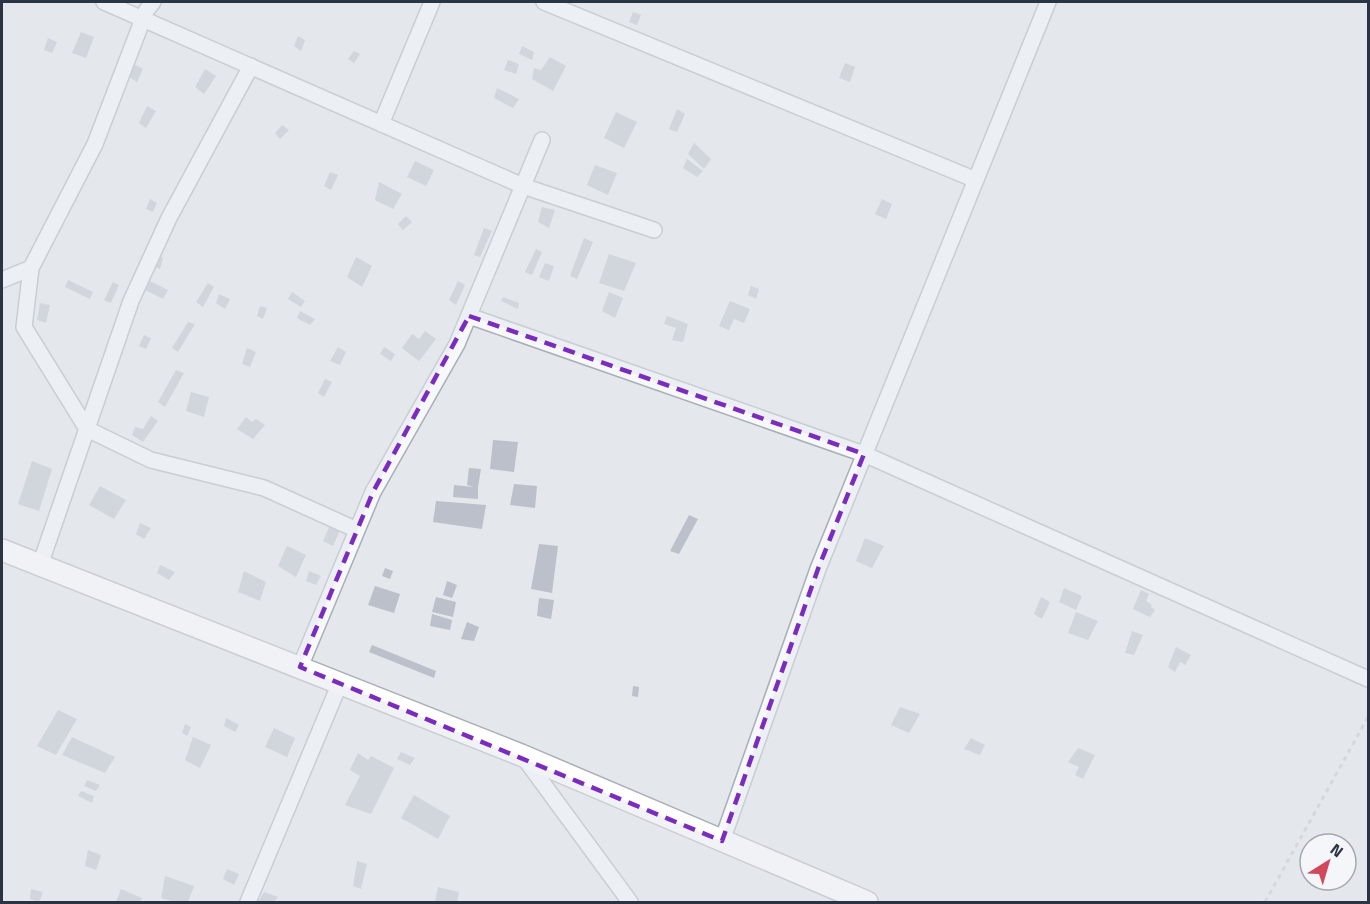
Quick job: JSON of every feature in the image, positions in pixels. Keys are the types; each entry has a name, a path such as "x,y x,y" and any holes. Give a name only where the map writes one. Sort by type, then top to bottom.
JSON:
{"main road":[{"path":"2,550 521,755 867,903"}],"street":[{"path":"104,2 523,186 654,230"},
{"path":"153,2 146,11 95,144 31,268 24,327 87,429 151,460 264,488 357,530"},
{"path":"381,124 432,2"},
{"path":"544,2 976,180"},
{"path":"722,841 818,569 1048,2"},
{"path":"40,565 131,301 169,218 251,66"},
{"path":"300,668 373,492 457,344 542,140"},
{"path":"2,280 31,268"},
{"path":"469,316 864,454 1368,679"},
{"path":"248,903 340,683"},
{"path":"521,755 630,903"}],"path":[{"path":"1265,903 1368,717"}],"highlighted area":[{"path":"469,316 864,454 818,569 722,841 300,667 373,492"}],"building":[{"path":"633,12 641,15 637,25 629,22"},
{"path":"81,32 94,37 86,58 72,53"},
{"path":"298,36 305,40 301,51 294,46"},
{"path":"48,38 57,42 52,53 44,50"},
{"path":"522,46 534,52 532,60 519,54"},
{"path":"354,51 360,54 354,63 348,59"},
{"path":"550,57 566,66 553,91 532,79 534,68 541,70"},
{"path":"508,60 519,64 516,74 504,70"},
{"path":"845,63 855,67 850,82 839,78"},
{"path":"134,64 143,69 137,82 129,77"},
{"path":"205,69 216,76 204,94 195,87"},
{"path":"497,88 519,99 513,108 494,98"},
{"path":"147,106 156,111 146,128 139,123"},
{"path":"677,109 685,114 677,132 669,129"},
{"path":"616,112 637,122 624,148 604,138"},
{"path":"282,125 289,130 280,139 275,133"},
{"path":"694,143 711,159 704,169 688,154"},
{"path":"687,159 703,171 697,177 683,168"},
{"path":"415,161 434,170 426,186 407,177"},
{"path":"595,165 617,173 608,195 587,185"},
{"path":"330,172 338,175 331,190 324,186"},
{"path":"379,182 402,194 393,209 375,200"},
{"path":"150,199 157,203 153,212 146,209"},
{"path":"882,199 892,204 886,219 875,214"},
{"path":"542,207 555,210 549,228 538,222"},
{"path":"406,216 412,222 403,230 398,224"},
{"path":"484,228 492,231 480,257 474,255"},
{"path":"584,238 593,242 577,279 570,276"},
{"path":"536,249 542,252 532,275 525,272"},
{"path":"154,254 163,258 160,269 150,265"},
{"path":"609,254 636,263 624,291 599,283"},
{"path":"356,257 372,266 362,287 347,277"},
{"path":"545,263 554,266 549,281 539,277"},
{"path":"68,280 93,292 90,299 65,287"},
{"path":"150,281 168,290 163,299 145,290"},
{"path":"458,281 465,285 456,305 449,300"},
{"path":"113,282 119,285 111,303 104,300"},
{"path":"208,283 214,287 203,307 196,302"},
{"path":"751,286 759,289 756,299 748,295"},
{"path":"292,292 305,301 301,307 288,299"},
{"path":"609,292 623,298 615,318 602,311"},
{"path":"219,294 230,299 225,309 216,303"},
{"path":"503,297 519,303 518,309 501,301"},
{"path":"730,301 750,309 744,323 734,319 729,330 719,326"},
{"path":"40,303 50,305 46,323 37,320"},
{"path":"260,306 267,308 263,319 257,316"},
{"path":"300,311 315,319 310,325 297,318"},
{"path":"667,316 688,324 683,342 672,340 676,328 664,324"},
{"path":"188,322 195,324 178,352 172,348"},
{"path":"425,331 436,339 419,361 402,348 412,334 419,339"},
{"path":"144,335 151,338 146,349 139,346"},
{"path":"338,347 346,352 340,365 330,361"},
{"path":"384,347 395,354 391,361 380,354"},
{"path":"247,348 256,352 250,367 242,364"},
{"path":"176,370 184,373 165,407 158,402"},
{"path":"325,379 332,382 324,397 318,393"},
{"path":"191,392 209,397 204,417 186,411"},
{"path":"151,416 158,421 143,442 132,435 135,427 143,429"},
{"path":"246,417 252,422 256,419 265,425 253,439 237,429"},
{"path":"493,440 518,442 514,472 490,469"},
{"path":"32,461 52,469 39,511 18,504"},
{"path":"469,468 481,469 478,499 453,497 454,485 474,487 467,485"},
{"path":"514,484 537,486 535,508 510,505"},
{"path":"100,486 126,500 114,519 89,505"},
{"path":"436,501 486,505 482,529 433,522"},
{"path":"689,515 698,519 679,554 670,551"},
{"path":"140,523 151,528 144,539 136,534"},
{"path":"331,523 341,528 333,546 323,541"},
{"path":"865,538 884,546 872,568 856,561"},
{"path":"539,544 558,546 552,593 531,589"},
{"path":"287,546 306,555 296,577 278,566"},
{"path":"160,565 175,572 169,580 157,573"},
{"path":"385,568 393,571 390,579 382,576"},
{"path":"244,571 266,582 260,601 238,592"},
{"path":"309,571 321,576 316,585 306,581"},
{"path":"447,581 457,585 452,598 443,595"},
{"path":"375,586 400,594 394,613 368,605"},
{"path":"1064,588 1082,596 1076,610 1059,602"},
{"path":"1141,590 1149,594 1146,601 1155,610 1150,617 1133,609"},
{"path":"436,597 456,602 453,617 432,612"},
{"path":"1041,597 1050,602 1042,619 1034,614"},
{"path":"539,598 554,600 551,619 537,616"},
{"path":"1076,612 1098,621 1088,640 1068,633"},
{"path":"432,614 452,620 450,630 430,626"},
{"path":"467,622 479,627 474,641 461,639"},
{"path":"1132,631 1143,635 1134,655 1125,653"},
{"path":"372,645 436,671 434,678 369,652"},
{"path":"1176,647 1191,655 1185,665 1180,662 1175,672 1168,667"},
{"path":"633,686 639,687 638,697 632,696"},
{"path":"900,707 920,714 909,733 891,725"},
{"path":"58,710 77,719 56,755 37,746"},
{"path":"226,718 239,725 235,732 224,726"},
{"path":"185,724 191,727 187,736 182,733"},
{"path":"274,728 295,738 287,757 265,747"},
{"path":"72,737 115,757 105,773 62,755"},
{"path":"193,737 211,745 200,768 185,760"},
{"path":"971,738 985,745 980,755 964,749"},
{"path":"1078,748 1095,755 1083,779 1075,775 1079,767 1068,762"},
{"path":"401,752 415,758 410,765 397,759"},
{"path":"358,753 368,760 371,756 394,768 371,814 345,805 360,776 350,770"},
{"path":"87,780 100,785 96,791 84,786"},
{"path":"81,791 94,796 92,803 78,796"},
{"path":"414,795 450,816 438,839 401,818"},
{"path":"88,850 101,855 96,870 85,866"},
{"path":"357,861 367,864 361,889 353,886"},
{"path":"227,869 239,874 234,885 223,879"},
{"path":"165,876 194,886 188,902 175,902 161,898"},
{"path":"438,887 459,892 457,902 435,902"},
{"path":"31,889 43,892 39,902 30,899"},
{"path":"121,889 142,898 140,902 116,902"},
{"path":"264,892 278,897 274,902 258,902"}]}
